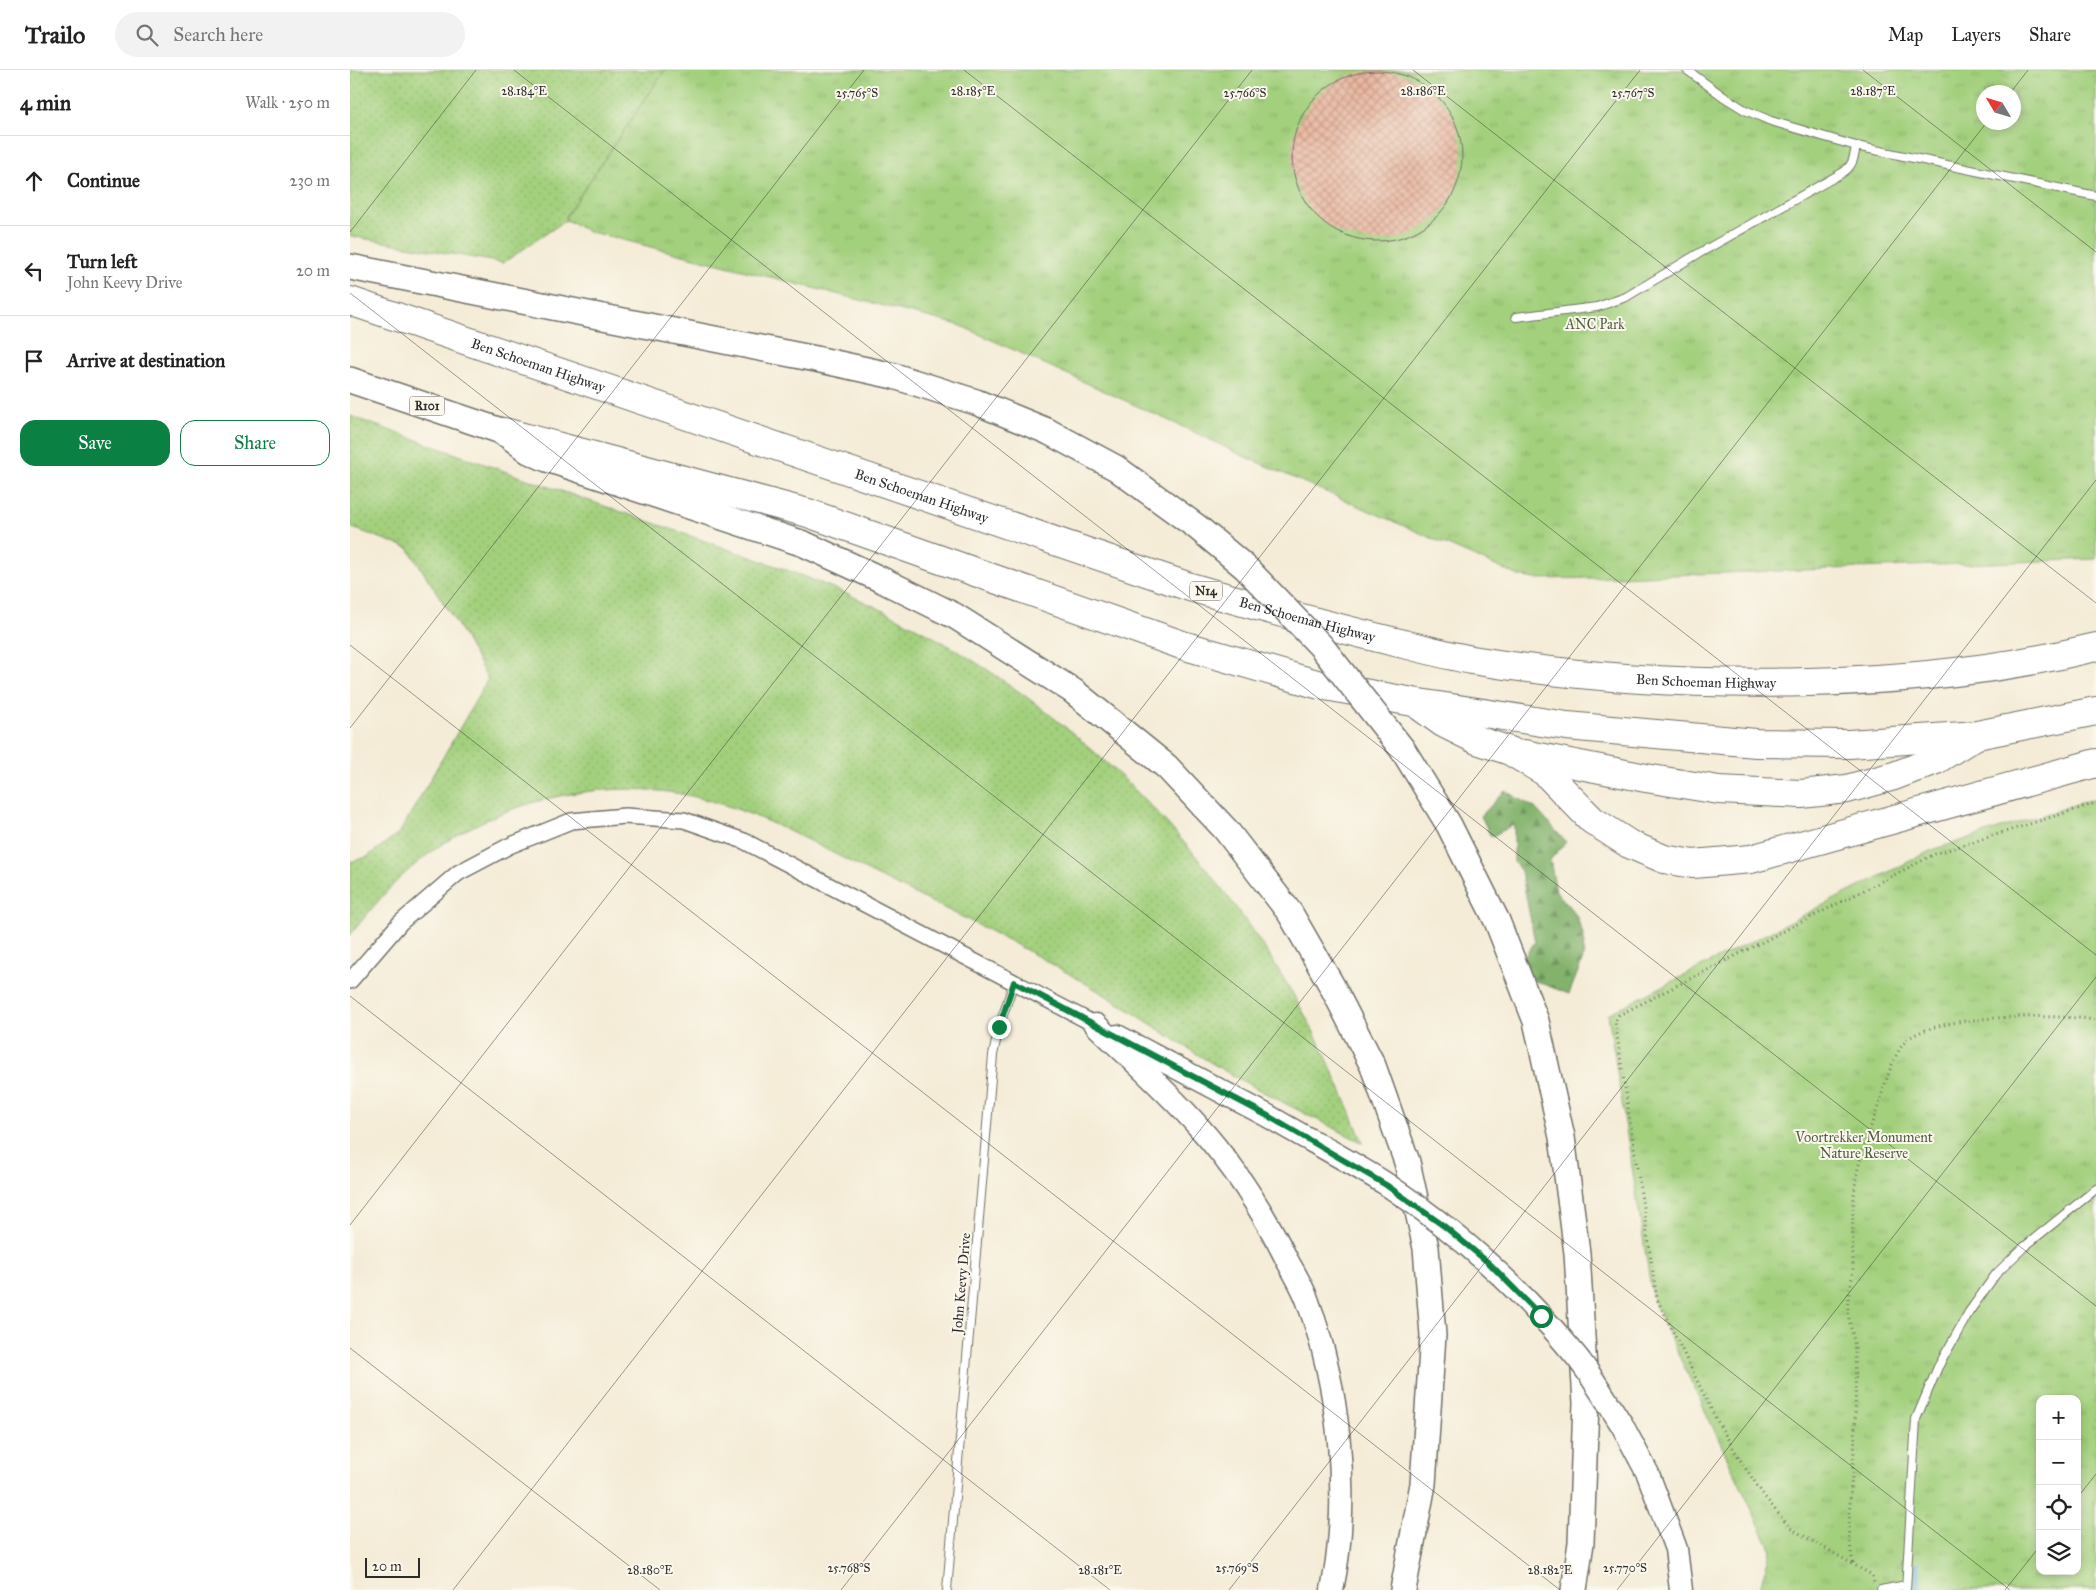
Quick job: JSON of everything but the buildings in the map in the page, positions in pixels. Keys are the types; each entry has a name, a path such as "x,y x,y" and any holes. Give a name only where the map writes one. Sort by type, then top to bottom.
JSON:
{"highway":[{"name":"Ben Schoeman Highway","path":"350,301 1190,587 1331,628 1471,659 1562,672 1671,682 1861,681 1976,670 2096,647"},
{"path":"504,432 808,512 1182,645 1320,685 1413,702 1568,726 1756,742 1849,744 1977,735 2096,711"},
{"path":"1413,702 1443,723 1477,740 1510,751 1646,778 1719,790 1801,794 1847,789 1894,776 1936,760 1977,735"},
{"path":"1510,751 1545,772 1603,829 1629,844 1664,858 1693,864 1751,859 2096,763"}],"main road":[{"path":"350,267 894,376 976,402 1047,431 1116,468 1197,527 1246,568 1321,646 1403,750 1449,825 1497,921 1536,1021 1562,1137 1577,1253 1586,1403 1580,1543 1574,1590"},
{"name":"R101","path":"350,380 504,432"},
{"path":"504,432 529,450 547,459 804,544 955,616 1073,691 1167,768 1226,830 1290,913 1332,986 1373,1066 1407,1162 1426,1248 1433,1335 1423,1484 1403,1590"},
{"path":"1096,1025 1268,1116 1386,1185 1444,1226 1490,1264 1541,1316 1577,1358 1622,1425 1648,1474 1676,1549 1681,1590"},
{"path":"1096,1025 1198,1125 1223,1156 1248,1191 1278,1241 1306,1297 1319,1333 1339,1432 1341,1505 1336,1570 1332,1590"}],"street":[{"path":"350,981 400,923 458,873 509,846 571,821 625,816 684,820 744,841 1096,1025"}],"lane":[{"path":"1687,70 1745,110 1771,121 1856,146 2096,196"},
{"path":"1516,317 1596,307 1626,297 1696,255 1842,173 1853,162 1856,146"},
{"name":"John Keevy Drive","path":"947,1590 993,1055 999,1027 1014,982"},
{"path":"1881,1590 1906,1588 1916,1419 1938,1367 1969,1312 1996,1274 2024,1247 2096,1189"}],"path":[{"path":"1875,1590 1872,1575 1790,1528 1765,1497 1742,1464 1716,1419 1657,1299 1615,1022 1618,1015 1935,854 2096,803"},
{"path":"1852,1563 1849,1519 1854,1460 1856,1351 1848,1308 1853,1273 1855,1189 1866,1143 1886,1081 1897,1056 1904,1043 1912,1036 1924,1029 1941,1025 2010,1018 2076,1017 2096,1020"}],"green space":[{"path":"350,70 665,70 566,216 566,220 503,263 350,236"},
{"name":"ANC Park","path":"665,70 2096,70 2096,559 1591,578 1534,579 1519,576 1241,455 959,325 588,231 566,220 566,216"},
{"path":"350,416 811,579 896,617 958,651 1017,690 1072,733 1125,780 1173,830 1218,884 1260,941 1297,1001 1333,1071 1363,1143 1225,1071 1051,963 991,931 795,834 767,821 709,800 648,790 614,790 580,793 547,799 514,809 483,822 453,838 425,857 392,886 350,935 350,862 367,857 400,832 488,679 457,624 408,548 350,527"},
{"path":"1505,791 1535,808 1566,842 1550,860 1556,891 1576,915 1584,937 1583,959 1569,994 1533,980 1519,964 1535,942 1521,871 1514,862 1514,824 1491,837 1481,816"},
{"name":"Voortrekker Monument Nature Reserve","path":"2096,798 2096,1590 1759,1590 1771,1550 1653,1301 1608,1014 1932,850"}],"waterway":[{"path":"1918,1564 1918,1590"}],"route":[{"path":"999,1027 1014,982 1268,1116 1386,1185 1444,1226 1490,1264 1541,1316"}]}
